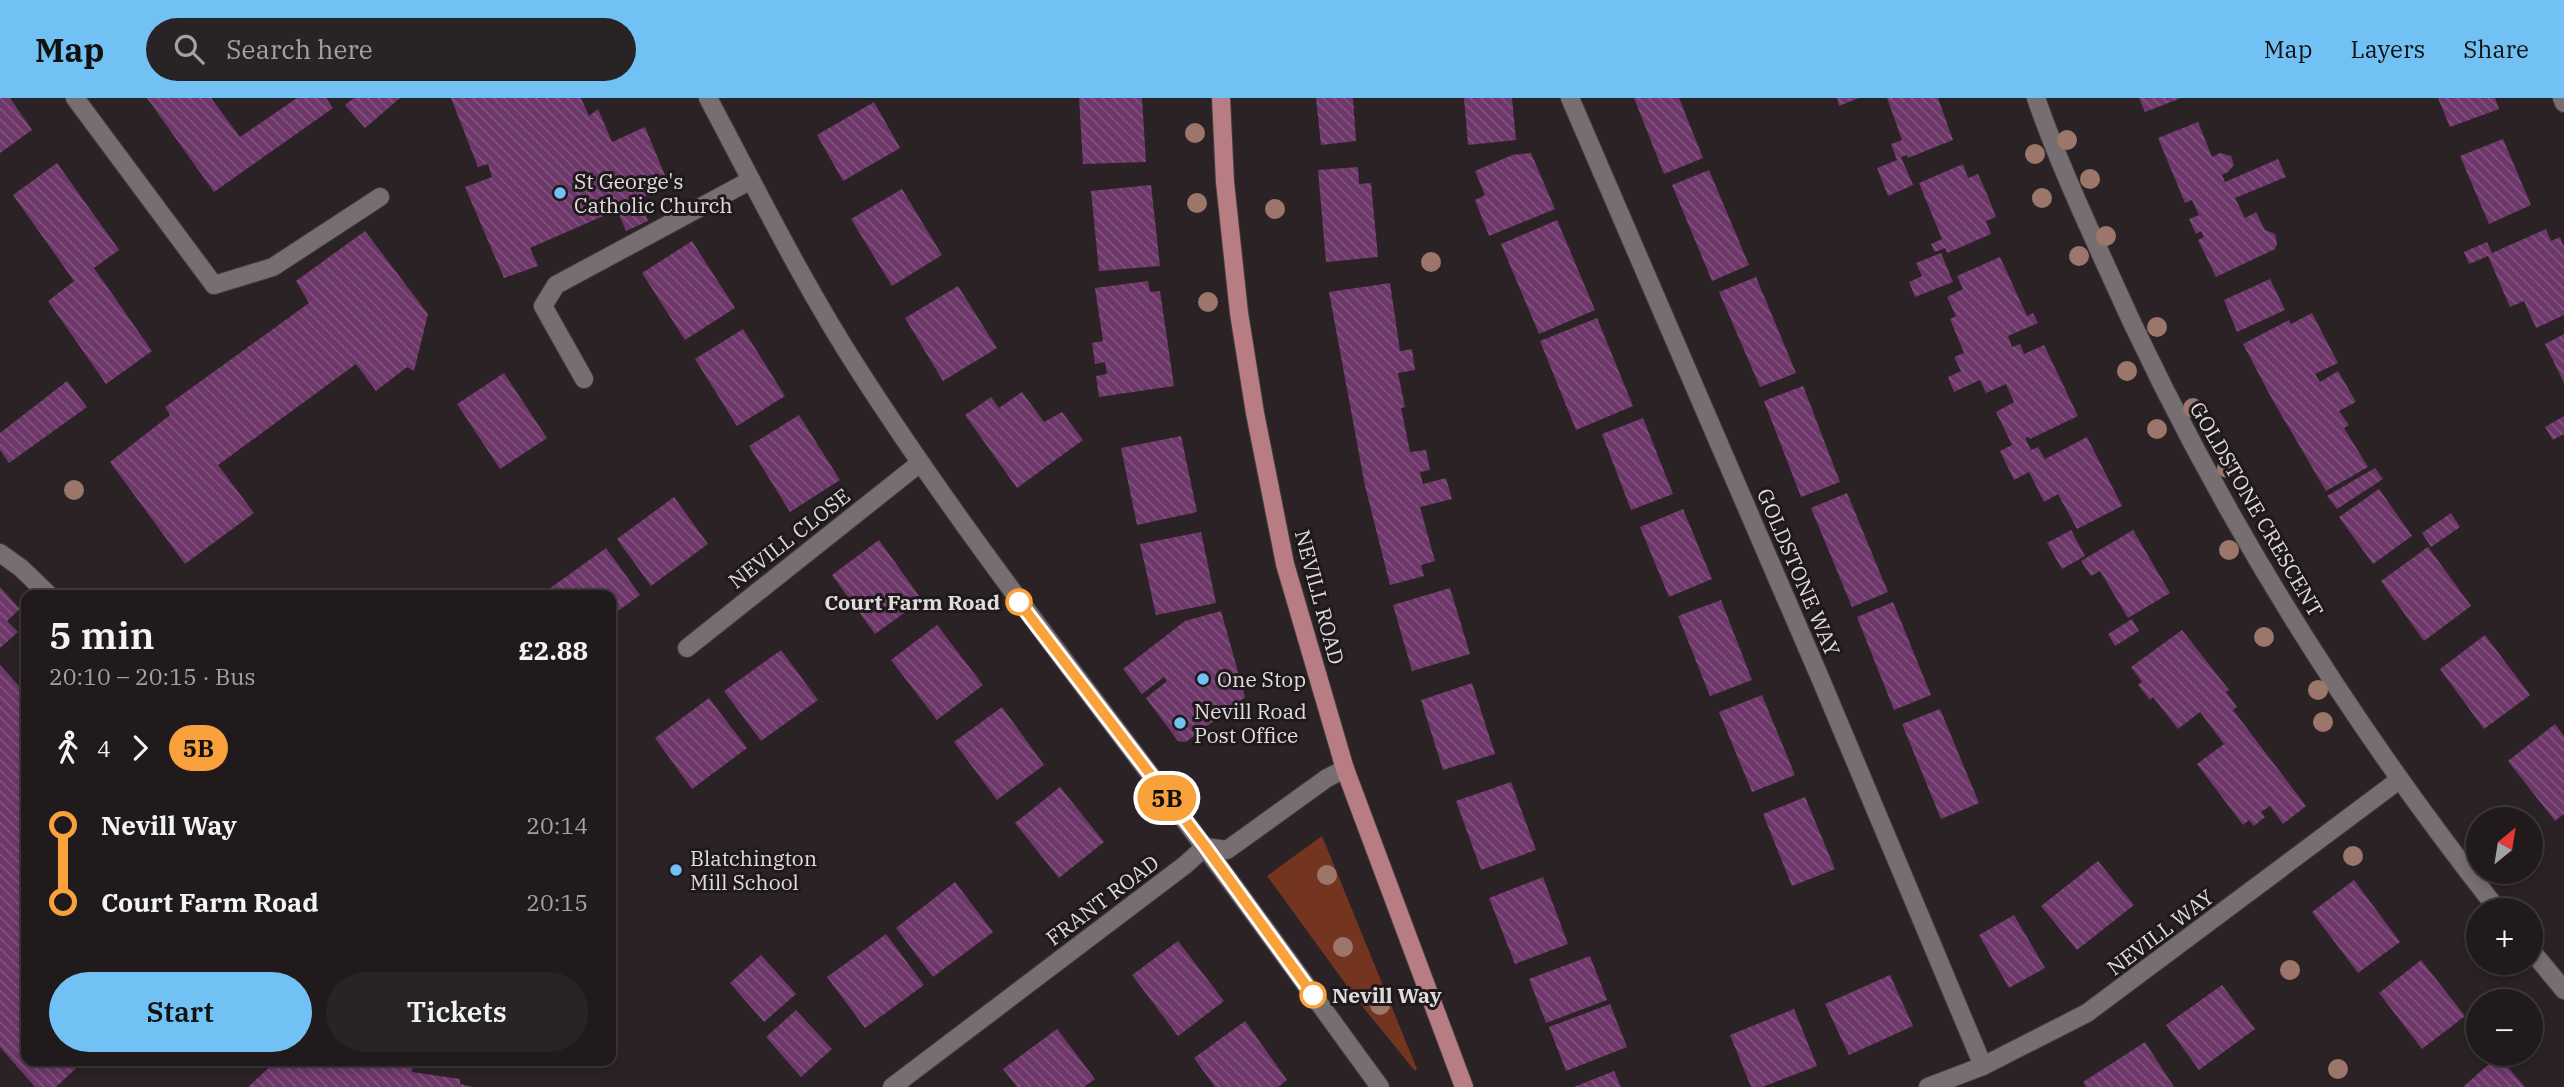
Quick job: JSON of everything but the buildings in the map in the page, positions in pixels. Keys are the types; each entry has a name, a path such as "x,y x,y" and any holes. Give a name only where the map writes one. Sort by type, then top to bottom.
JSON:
{"main road":[{"name":"NEVILL ROAD","path":"1221,98 1225,181 1239,313 1255,413 1285,564 1346,769 1464,1087"}],"street":[{"path":"75,98 214,285 273,267 380,197"},
{"path":"708,98 808,287 858,370 920,463 1045,637 1205,846 1380,1087"},
{"name":"GOLDSTONE WAY","path":"1570,98 1821,680 1983,1066"},
{"name":"GOLDSTONE CRESCENT","path":"2036,98 2053,145 2121,301 2183,428 2315,657 2399,780 2489,898"},
{"path":"584,379 543,306 556,285 751,180"},
{"name":"NEVILL CLOSE","path":"687,648 920,463"},
{"path":"0,553 44,590"},
{"path":"1205,846 1227,850 1326,778 1346,769"},
{"name":"NEVILL WAY","path":"1928,1087 1983,1066 2057,1030 2114,995 2399,780"},
{"name":"FRANT ROAD","path":"892,1087 1185,865 1205,846"},
{"path":"2543,965 2564,990"}],"shaded area":[{"path":"1322,836 1417,1069 1415,1071 1358,1001 1267,876"}],"bus line":[{"name":"5B","path":"1019,602 1158,788 1205,846 1313,995"}],"place":[{"name":"St George's Catholic Church","path":"560,193"},
{"name":"Court Farm Road","path":"1019,602"},
{"name":"One Stop","path":"1203,679"},
{"name":"Nevill Road Post Office","path":"1180,723"},
{"name":"Blatchington Mill School","path":"676,870"},
{"name":"Nevill Way","path":"1313,995"}]}
